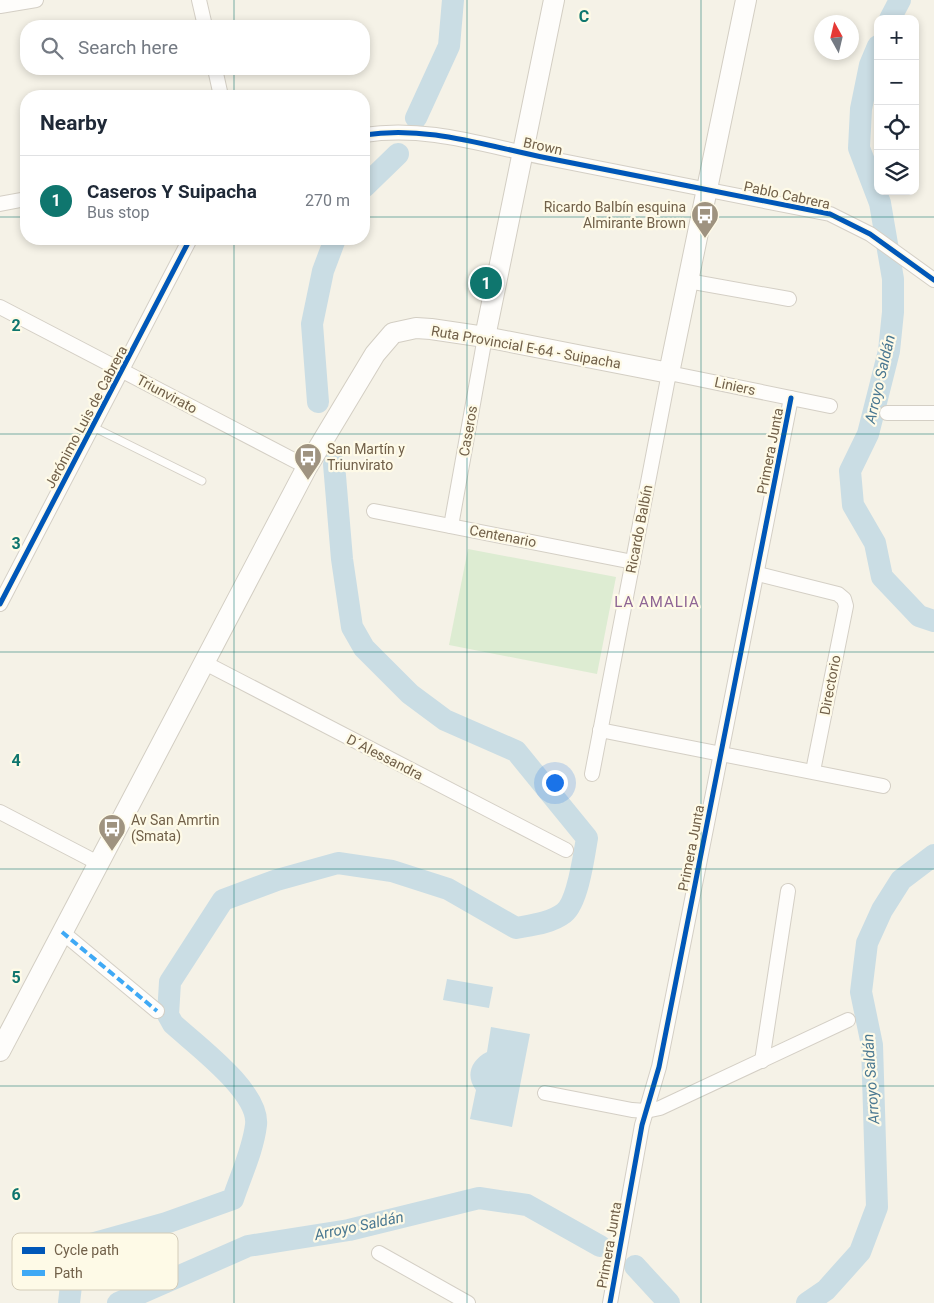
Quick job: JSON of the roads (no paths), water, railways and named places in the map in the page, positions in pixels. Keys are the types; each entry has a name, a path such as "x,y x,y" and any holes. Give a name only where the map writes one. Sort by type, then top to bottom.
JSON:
{"main road":[{"path":"485,337 554,0"},
{"path":"670,373 743,1"},
{"name":"Ruta Provincial E-64 - Suipacha","path":"0,1051 307,468 375,354 393,333 416,328 485,337 670,373"}],"street":[{"path":"0,6 36,0"},
{"path":"199,0 204,20"},
{"path":"216,75 220,90"},
{"name":"Brown","path":"370,134 424,132 452,136 523,153 707,190"},
{"name":"Pablo Cabrera","path":"707,190 830,214 870,234 934,280"},
{"path":"0,204 20,199"},
{"name":"Jerónimo Luis de Cabrera","path":"0,604 187,245"},
{"path":"688,281 789,299"},
{"name":"Triunvirato","path":"0,307 307,468"},
{"name":"Caseros","path":"451,526 485,337"},
{"name":"Liniers","path":"670,373 830,406"},
{"name":"Ricardo Balbín","path":"592,774 670,373"},
{"name":"Primera Junta","path":"610,1303 646,1111 659,1067 758,574 791,398"},
{"path":"887,413 934,413"},
{"name":"Centenario","path":"374,511 633,562"},
{"name":"Directorio","path":"758,574 838,594 844,599 846,606 813,771"},
{"name":"D´Alessandra","path":"205,663 566,850"},
{"path":"600,730 883,786"},
{"path":"0,812 98,863"},
{"path":"762,1060 788,891"},
{"path":"62,932 157,1011"},
{"path":"545,1093 646,1111 660,1108 848,1020"},
{"path":"379,1253 468,1303"}],"lane":[{"path":"93,427 202,482"}],"waterway":[{"path":"416,118 449,46 453,0"},
{"name":"Arroyo Saldán","path":"892,15 900,0"},
{"name":"Arroyo Saldán","path":"874,56 870,65 861,109 859,148 880,203 893,279 893,312 889,351 868,434 850,471 853,505 875,543 882,577 919,616 934,621"},
{"path":"370,181 398,154"},
{"path":"318,402 312,324 323,271 333,245"},
{"path":"130,1233 166,1223 233,1199 252,1144 256,1125 255,1112 248,1098 225,1070 173,1024 168,1015 170,982 223,900 277,880 338,863 392,871 448,889 516,928 541,923 564,913 569,907 577,889 587,838 516,751 445,720 410,694 364,648 352,627 342,559 334,464"},
{"name":"Arroyo Saldán","path":"807,1303 826,1290 860,1252 877,1207 872,1045 861,992 867,943 882,910 901,880 934,855"},
{"name":"Arroyo Saldán","path":"178,1277 248,1246 349,1230 479,1198 527,1205 600,1246"},
{"name":"Arroyo Saldán","path":"635,1266 669,1303"},
{"path":"69,1303 70,1290"},
{"name":"Arroyo Saldán","path":"118,1303 148,1290"}],"place":[{"name":"Ricardo Balbín esquina Almirante Brown","path":"705,239"},
{"name":"Caseros Y Suipacha","path":"486,283"},
{"name":"San Martín y Triunvirato","path":"308,481"},
{"name":"Av San Amrtin (Smata)","path":"112,852"}],"district":[{"name":"LA AMALIA","path":"657,602"}]}
